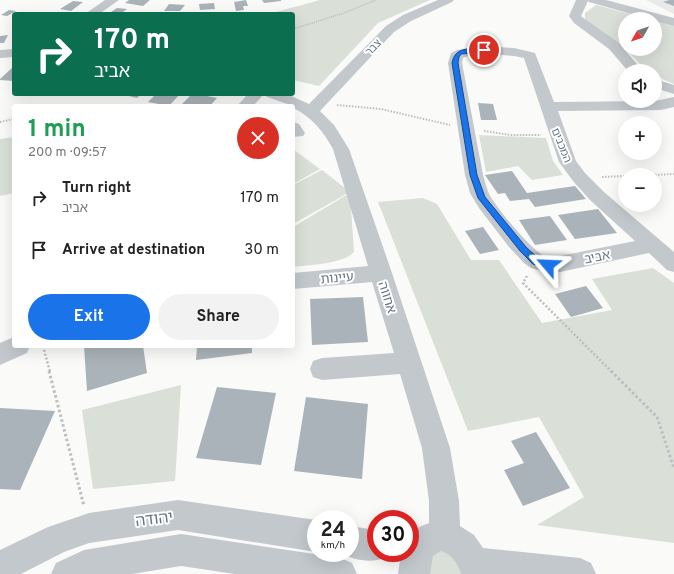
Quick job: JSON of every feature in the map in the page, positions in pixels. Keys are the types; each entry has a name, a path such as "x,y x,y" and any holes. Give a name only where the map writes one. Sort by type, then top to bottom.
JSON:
{"street":[{"path":"95,12 113,0"},
{"name":"צבר","path":"314,108 390,29 399,22 448,0"},
{"path":"582,0 576,16 578,20 614,46 630,64"},
{"path":"592,0 674,22"},
{"name":"המכבים","path":"484,50 516,51 530,56 557,135 568,162 579,178 597,196 674,264"},
{"name":"אביב","path":"484,50 465,51 456,56 455,63 474,175 482,198 523,249 536,261 548,265 560,264 653,245"},
{"path":"0,54 12,53"},
{"path":"662,86 674,90"},
{"name":"אחווה","path":"277,96 314,108 319,117 333,132 342,149 436,448 444,501 445,536"},
{"path":"548,107 661,105 674,102"},
{"name":"עיינות","path":"295,281 381,273"},
{"path":"0,354 14,348"},
{"path":"322,369 409,363"},
{"name":"יהודה","path":"0,568 59,538 89,528 178,515 307,535"},
{"path":"419,550 422,544 429,539 437,536 445,536 453,538 463,545 471,555 476,569 580,574"},
{"path":"67,574 84,566 181,550 341,574"}],"path":[{"path":"295,28 344,13 376,0"},
{"path":"314,108 362,106 391,110 466,128 511,135 557,135"},
{"path":"0,122 12,119"},
{"path":"662,175 674,174"},
{"path":"523,283 657,417 674,468"},
{"path":"44,348 89,528"}],"shaded area":[{"path":"320,0 430,0 378,23 319,86 295,80 295,12 276,12"},
{"path":"646,0 674,0 674,14"},
{"path":"596,5 622,12 618,12 618,44 592,26 585,19 585,13"},
{"path":"662,23 674,26 674,84 662,79 662,64 640,64 632,56 662,56"},
{"path":"479,135 546,138 553,161 563,175 532,180 518,166 486,172"},
{"path":"12,137 12,193 0,196 0,139"},
{"path":"295,151 320,169 295,183"},
{"path":"322,170 350,192 295,223 295,184"},
{"path":"350,193 354,252 342,259 316,265 295,267 295,226"},
{"path":"423,198 437,204 471,260 499,260 542,323 612,310 592,279 653,268 674,283 674,543 537,525 584,497 539,417 468,431 378,202"},
{"path":"181,385 175,481 93,489 82,410"},
{"path":"444,545 469,574 422,574 425,554"}],"building":[{"path":"129,0 150,0 143,6 125,3"},
{"path":"246,0 248,6 243,6 244,10 236,11 234,2"},
{"path":"262,0 281,0 281,1 264,3"},
{"path":"674,0 674,6 663,2"},
{"path":"73,1 83,2 71,11 60,9"},
{"path":"214,3 215,9 200,10 199,4"},
{"path":"169,4 185,5 180,11 164,11"},
{"path":"117,8 127,9 123,12 111,12"},
{"path":"9,10 16,11 7,16 1,15"},
{"path":"8,35 4,43 0,43 0,36"},
{"path":"12,68 12,81 0,79"},
{"path":"154,96 178,96 171,104 148,102"},
{"path":"190,96 207,96 217,98 212,104 182,104"},
{"path":"478,103 493,104 497,120 481,120"},
{"path":"512,171 527,193 575,186 586,199 535,207 529,199 510,201 505,193 498,194 485,175"},
{"path":"598,209 617,233 575,239 558,215"},
{"path":"550,216 567,240 535,245 519,220"},
{"path":"483,227 499,250 480,254 465,231"},
{"path":"586,286 603,308 571,317 555,294"},
{"path":"363,297 368,342 312,345 310,299"},
{"path":"84,348 143,348 147,373 87,391"},
{"path":"197,348 252,348 252,353 196,360"},
{"path":"217,387 276,393 261,465 196,458"},
{"path":"306,397 368,404 362,479 294,471"},
{"path":"0,408 55,411 20,490 0,489"},
{"path":"536,432 570,488 523,506 504,470 524,463 511,441"}],"route":[{"path":"484,50 465,51 460,53 456,56 455,63 477,186 482,198 523,249 536,261 548,265"}]}
